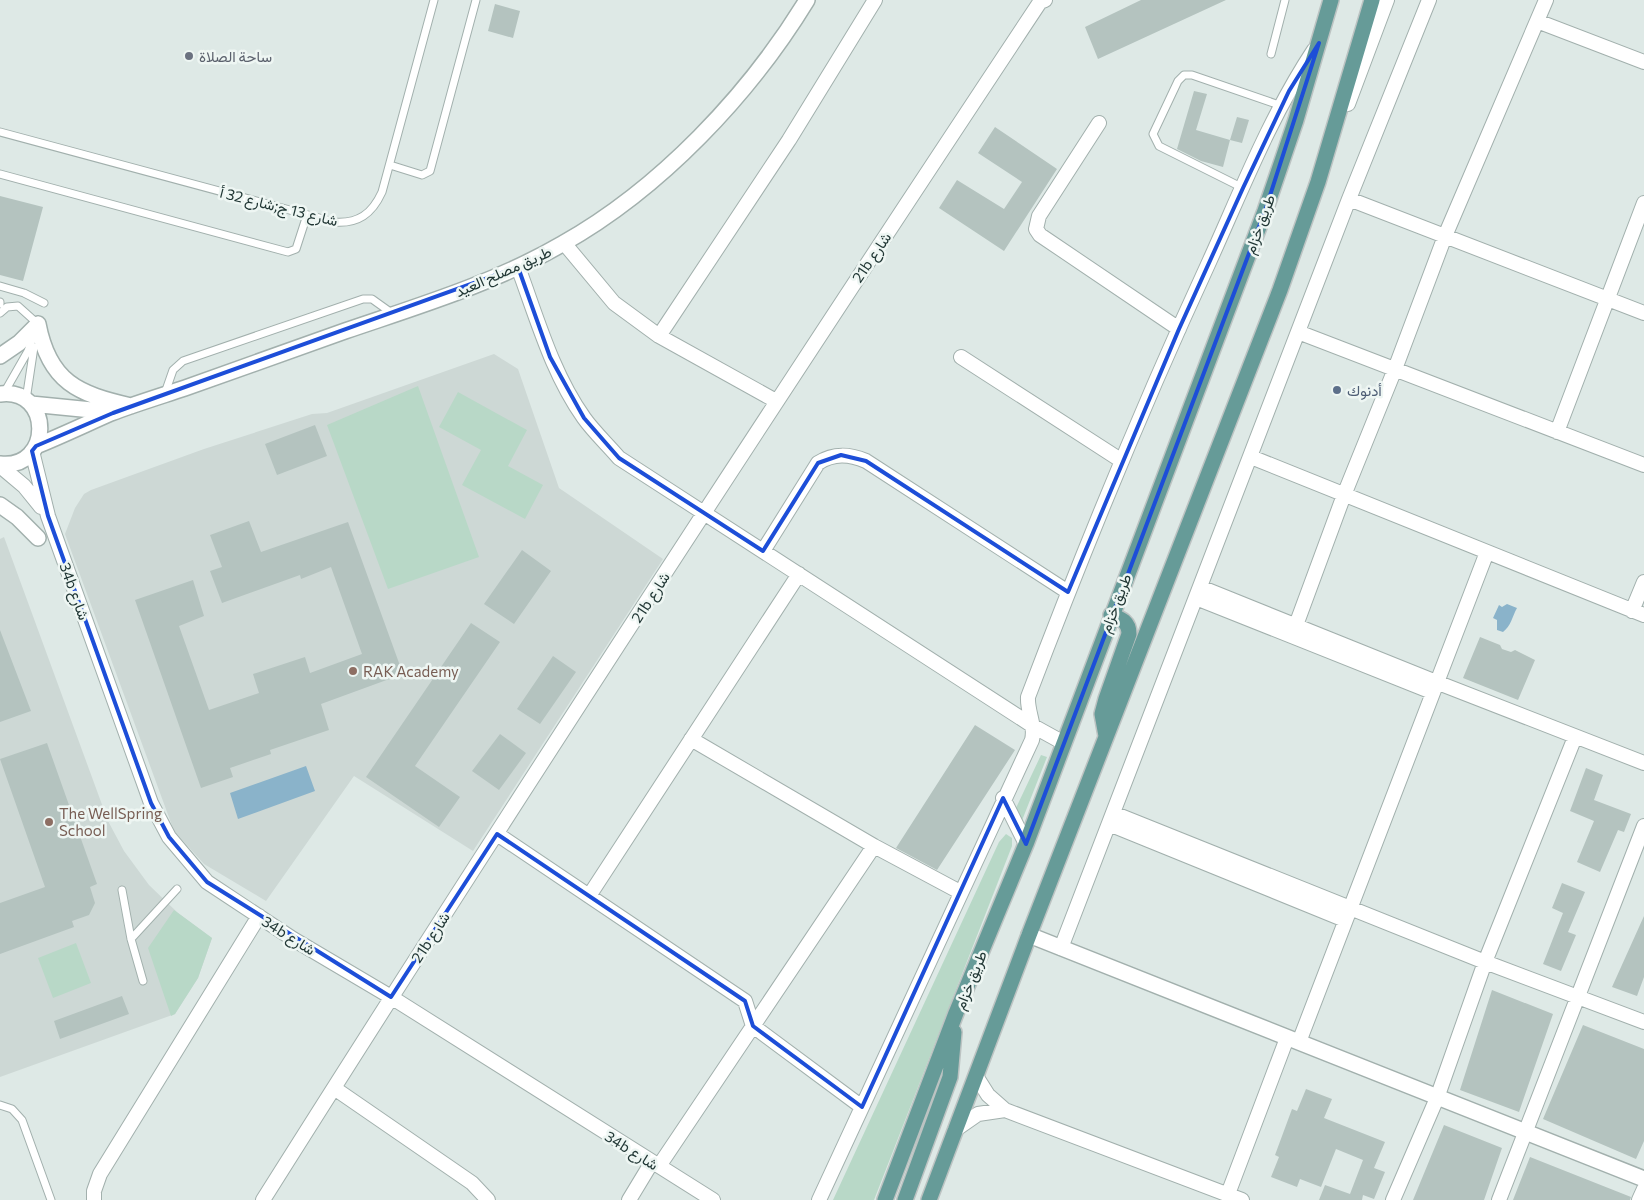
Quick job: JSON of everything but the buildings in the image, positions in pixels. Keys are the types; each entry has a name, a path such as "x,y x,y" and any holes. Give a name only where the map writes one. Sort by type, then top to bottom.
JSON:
{"main road":[{"name":"طريق خزام","path":"885,1200 956,1013 1026,844 1062,742 1265,211 1296,120 1332,0"},
{"path":"929,1200 1029,935 1280,290 1318,182 1372,0"},
{"path":"1106,738 1102,714 1129,634 1129,626 1124,620 1111,615"},
{"path":"905,1200 950,1077 956,1013"}],"street":[{"name":"طريق مصلح العيد","path":"0,465 21,461 34,449 113,413 393,315 518,267 564,244 610,215 658,175 694,141 732,101 762,64 807,0"},
{"path":"659,336 789,140 875,0"},
{"path":"1318,182 1387,0"},
{"path":"1061,948 1349,199 1429,0"},
{"path":"1294,631 1344,495 1395,370 1445,236 1546,0"},
{"name":"21b شارع","path":"263,1200 391,997 776,400 1042,1"},
{"path":"1538,21 1644,62"},
{"path":"819,1200 1003,798 1032,740 1033,726 1028,711 1028,696 1068,592 1178,329 1282,106 1319,43"},
{"path":"1100,122 1039,216 1036,229 1040,235 1178,329"},
{"path":"1349,199 1644,313"},
{"path":"1557,432 1606,297 1644,203"},
{"path":"564,244 614,303 659,336 776,400"},
{"path":"518,267 550,357 584,418 619,458 1033,726 1062,742"},
{"path":"0,356 18,343 38,324"},
{"path":"38,324 43,347 53,366 67,381 84,392 131,406"},
{"path":"1298,332 1644,465"},
{"path":"960,357 1122,461"},
{"name":"طريق مصلح العيد","path":"2,394 16,395 28,402 113,413"},
{"path":"28,402 39,420 41,430 34,449"},
{"name":"34b شارع","path":"34,449 48,516 151,803 169,838 207,882 655,1164 692,1194 713,1200"},
{"path":"763,551 818,463 827,457 841,455 866,461 1068,592"},
{"path":"1251,458 1638,613 1644,582"},
{"name":"34b شارع","path":"0,465 24,486 48,516"},
{"path":"0,505 17,517 38,538"},
{"path":"1228,1194 1347,914 1487,552"},
{"path":"589,896 799,574"},
{"path":"1198,592 1434,687 1644,763"},
{"path":"1393,1200 1437,1098 1485,962 1575,737"},
{"path":"691,739 874,846 960,892"},
{"path":"1003,798 1026,844"},
{"path":"1111,819 1347,914 1485,962 1644,1022"},
{"path":"1499,1200 1644,826"},
{"path":"497,834 745,1001 753,1026 862,1107"},
{"path":"629,1200 753,1026 874,846"},
{"path":"94,1200 94,1191 100,1174 259,916"},
{"path":"1029,935 1525,1133 1644,1178"},
{"path":"976,1076 988,1095 1005,1110 1242,1200"},
{"path":"334,1088 472,1183 488,1200"},
{"path":"956,1130 966,1120 978,1114 1005,1110"},
{"path":"1639,1200 1644,1189"}],"lane":[{"name":"شارع 13 ج;شارع 32 أ","path":"0,132 334,222 347,223 359,220 369,213 377,203 390,165 434,0"},
{"path":"390,165 422,175 430,172 476,0"},
{"path":"1271,54 1285,0"},
{"path":"1243,188 1156,142 1154,131 1178,81 1184,75 1192,75 1282,106"},
{"path":"0,174 288,252 296,249 307,215"},
{"path":"0,286 24,293 44,303"},
{"path":"165,395 172,370 183,361 363,299 372,299 393,315"},
{"path":"0,313 7,308 18,306 38,324"},
{"path":"2,394 28,351 38,324"},
{"path":"28,402 38,324"},
{"path":"131,939 177,889"},
{"path":"122,890 131,939 143,981"},
{"path":"0,1105 12,1109 22,1120 51,1200"}],"highlighted area":[{"path":"1319,43 1265,211 1026,844 1003,798 862,1107 753,1026 745,1001 497,834 391,997 207,882 169,837 151,803 48,516 32,451 36,446 113,413 518,267 550,357 584,418 619,458 763,551 818,463 841,455 866,461 1068,592 1179,329 1243,188 1289,91"}],"shaded area":[{"name":"RAK Academy","path":"494,354 518,369 559,488 663,559 473,851 354,776 266,901 204,864 174,831 65,534 75,508 84,494 91,490 204,449 312,414 327,413"},
{"path":"4,537 108,821 124,851 149,885 178,913 212,938 198,978 175,1014 0,1077 0,539"}],"green space":[{"path":"418,386 479,557 388,589 327,425"},
{"path":"458,392 527,430 508,466 543,485 525,519 462,485 481,450 439,427"},
{"path":"1041,755 1047,757 1021,823 1016,808"},
{"path":"1006,834 1012,838 1012,846 874,1200 833,1200 999,842"},
{"path":"174,910 212,938 198,978 175,1014 171,1016 148,948"},
{"path":"76,943 91,983 53,998 38,958"}],"water":[{"path":"1507,604 1517,608 1510,624 1503,632 1497,630 1497,620 1493,618 1499,605 1502,607"},
{"path":"306,766 315,791 238,819 230,793"}],"place":[{"name":"ساحة الصلاة","path":"189,56"},
{"name":"أدنوك","path":"1337,390"},
{"name":"RAK Academy","path":"353,671"},
{"name":"The WellSpring School","path":"49,822"}]}
